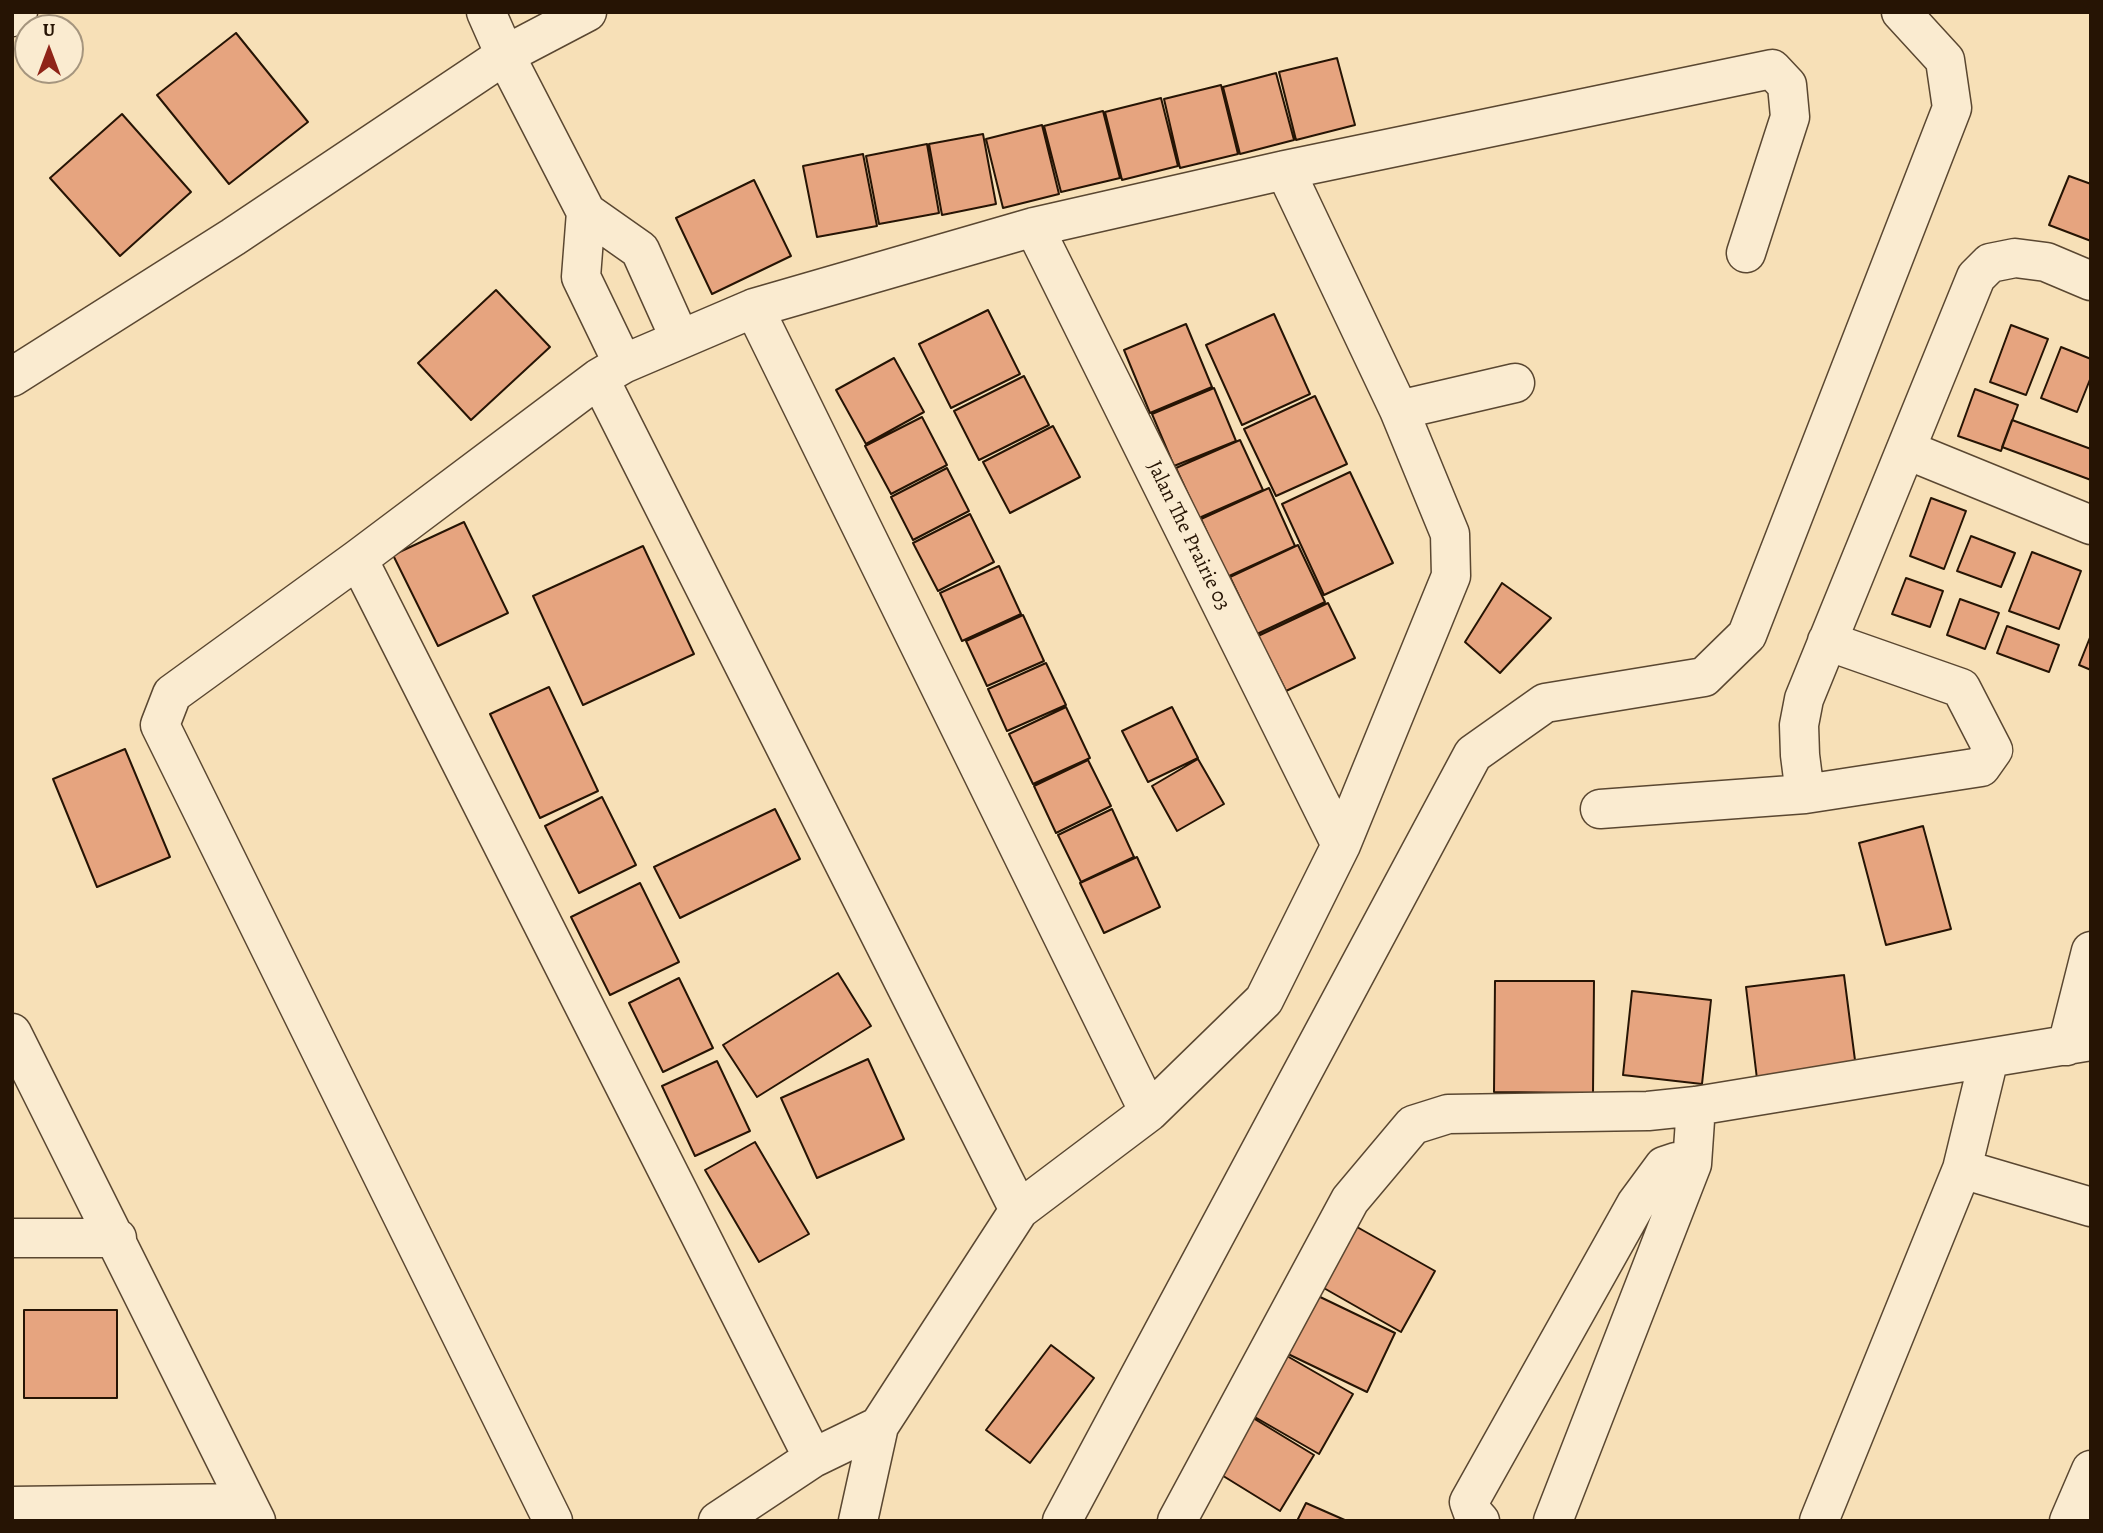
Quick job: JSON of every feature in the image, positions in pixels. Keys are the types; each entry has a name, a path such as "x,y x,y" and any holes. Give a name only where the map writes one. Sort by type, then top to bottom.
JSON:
{"street":[{"path":"12,17 18,12"},
{"path":"486,12 505,55 586,212 640,250 680,339"},
{"path":"12,377 233,237 505,55 587,12"},
{"path":"1062,1521 1473,754 1545,703 1704,677 1747,635 1952,108 1945,60 1901,12"},
{"path":"553,1521 160,725 172,694 611,371 754,308 1034,227 1285,170 1772,69 1787,85 1790,117 1746,253"},
{"path":"858,1521 879,1426 1019,1210 1149,1112 1264,1000 1341,845 1451,576 1450,534 1399,410 1285,170"},
{"path":"586,212 581,277 611,371 1019,1210"},
{"name":"Jalan The Prairie 03","path":"1034,227 1341,845"},
{"path":"1805,794 1799,725 1804,699 1976,277 1990,263 2015,258 2046,262 2091,281"},
{"path":"754,308 1149,1112"},
{"path":"1399,410 1515,383"},
{"path":"1907,450 2091,525"},
{"path":"358,559 813,1458"},
{"path":"1600,809 1805,794 1980,767 1993,750 1961,688 1827,640"},
{"path":"1177,1521 1350,1200 1413,1125 1448,1114 1648,1111 1696,1106 2079,1043 2091,951"},
{"path":"12,1033 252,1512 12,1506"},
{"path":"1819,1521 1962,1169 1989,1058"},
{"path":"1553,1521 1692,1164 1696,1106"},
{"path":"1480,1521 1469,1502 1636,1204 1664,1166 1676,1162 1692,1164"},
{"path":"1962,1169 2091,1207"},
{"path":"12,1238 117,1238"},
{"path":"739,1516 813,1458 879,1426"},
{"path":"2069,1521 2091,1470"}],"building":[{"path":"236,33 308,122 229,184 157,95"},
{"path":"1337,58 1355,125 1296,140 1279,72"},
{"path":"1276,73 1294,140 1240,154 1223,87"},
{"path":"1221,85 1238,154 1180,168 1164,99"},
{"path":"1161,98 1178,166 1122,180 1105,112"},
{"path":"1103,111 1120,178 1061,192 1044,126"},
{"path":"122,114 191,192 120,256 50,178"},
{"path":"1042,125 1059,194 1003,208 986,139"},
{"path":"983,134 996,204 942,215 929,144"},
{"path":"927,144 939,213 879,224 866,156"},
{"path":"863,154 877,226 817,237 803,166"},
{"path":"2069,176 2091,184 2091,241 2049,225"},
{"path":"754,180 791,256 712,294 676,218"},
{"path":"496,290 550,347 471,420 418,363"},
{"path":"988,310 1020,374 951,408 919,344"},
{"path":"1274,314 1310,394 1242,425 1206,345"},
{"path":"1186,324 1212,387 1150,413 1124,350"},
{"path":"2011,325 2048,339 2026,395 1990,382"},
{"path":"2061,347 2091,359 2091,377 2077,412 2041,398"},
{"path":"894,358 924,412 866,444 836,390"},
{"path":"1024,376 1049,425 979,460 954,411"},
{"path":"1214,388 1236,441 1174,466 1152,414"},
{"path":"1975,389 2018,405 2001,451 1958,436"},
{"path":"1315,396 1347,464 1276,496 1244,429"},
{"path":"922,417 947,465 891,494 865,446"},
{"path":"2012,420 2091,449 2091,480 2002,447"},
{"path":"1053,426 1080,477 1010,513 983,462"},
{"path":"1240,440 1263,490 1199,518 1176,468"},
{"path":"947,468 969,511 913,540 891,497"},
{"path":"1350,472 1393,563 1324,595 1282,504"},
{"path":"1269,488 1295,546 1227,577 1201,519"},
{"path":"1931,498 1966,511 1944,569 1910,556"},
{"path":"970,514 994,562 938,591 913,543"},
{"path":"464,522 508,613 438,646 393,555"},
{"path":"1971,536 2015,553 2001,587 1957,571"},
{"path":"1298,545 1325,602 1257,634 1230,577"},
{"path":"643,546 694,654 583,705 533,596"},
{"path":"2032,552 2081,571 2059,629 2009,611"},
{"path":"999,566 1021,614 962,641 940,593"},
{"path":"1906,578 1943,591 1930,627 1892,614"},
{"path":"1502,583 1551,618 1500,673 1465,642"},
{"path":"1960,599 1999,613 1985,649 1947,635"},
{"path":"1328,603 1355,658 1286,691 1258,636"},
{"path":"1023,615 1044,661 987,686 966,641"},
{"path":"2007,626 2059,645 2049,672 1997,653"},
{"path":"2091,635 2091,670 2079,665"},
{"path":"1046,663 1066,705 1007,731 988,689"},
{"path":"549,687 598,791 540,818 490,714"},
{"path":"1066,707 1090,758 1033,784 1009,734"},
{"path":"1172,707 1198,758 1148,782 1122,731"},
{"path":"125,749 170,857 97,887 53,779"},
{"path":"1198,759 1224,804 1177,831 1152,786"},
{"path":"1088,760 1111,806 1056,833 1034,786"},
{"path":"602,797 636,865 579,893 545,826"},
{"path":"775,809 800,859 680,918 654,867"},
{"path":"1112,809 1134,857 1081,882 1058,835"},
{"path":"1923,826 1951,929 1886,945 1859,843"},
{"path":"1137,857 1160,907 1104,933 1080,883"},
{"path":"640,883 679,962 610,995 571,917"},
{"path":"838,973 871,1026 757,1097 723,1045"},
{"path":"1844,975 1856,1068 1757,1079 1746,987"},
{"path":"679,978 713,1048 663,1072 629,1003"},
{"path":"1495,981 1594,981 1593,1093 1494,1092"},
{"path":"1632,991 1711,1000 1702,1084 1623,1075"},
{"path":"868,1059 904,1139 817,1178 781,1098"},
{"path":"717,1061 750,1131 695,1156 662,1086"},
{"path":"755,1142 809,1234 759,1262 705,1170"},
{"path":"1357,1227 1435,1271 1401,1332 1322,1287"},
{"path":"1316,1295 1395,1333 1367,1392 1288,1354"},
{"path":"24,1310 117,1310 117,1398 24,1398"},
{"path":"1051,1345 1094,1378 1030,1463 986,1430"},
{"path":"1287,1356 1353,1394 1319,1454 1253,1416"},
{"path":"1253,1418 1314,1455 1280,1511 1220,1474"},
{"path":"1306,1503 1347,1521 1297,1521"}]}
